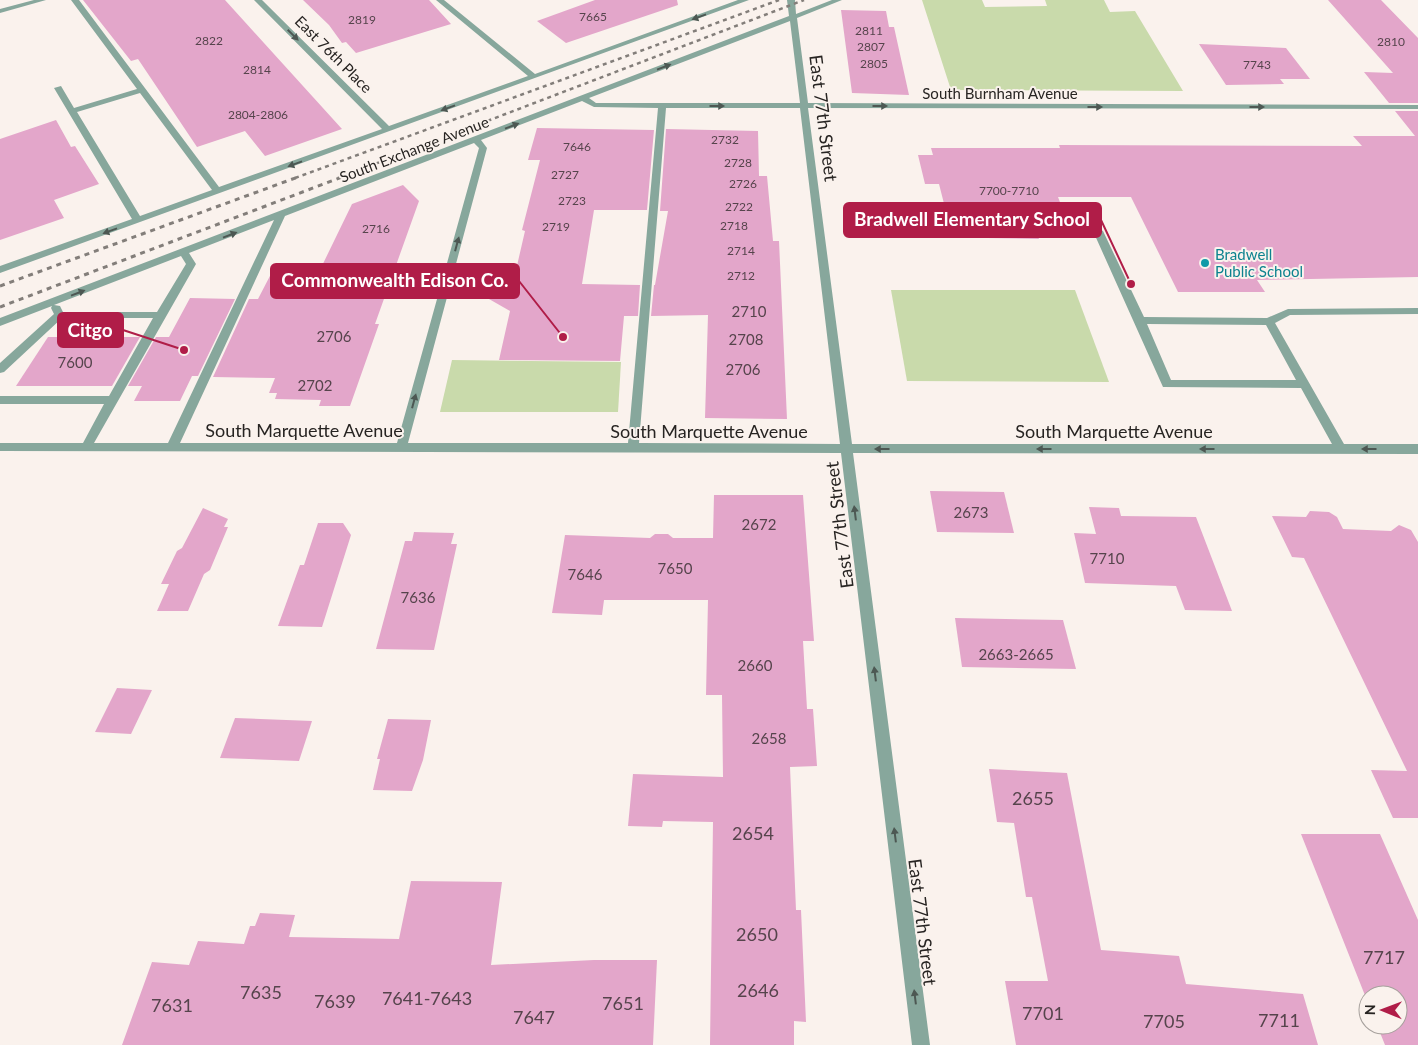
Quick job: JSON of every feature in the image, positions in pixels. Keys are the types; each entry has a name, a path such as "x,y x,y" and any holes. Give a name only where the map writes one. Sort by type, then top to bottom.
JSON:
{"street":[{"path":"0,11 42,0"},
{"path":"75,0 218,192"},
{"name":"East 76th Place","path":"258,0 388,130"},
{"path":"440,0 534,77"},
{"name":"South Exchange Avenue","path":"0,270 745,0"},
{"name":"East 77th Street","path":"791,0 921,1045"},
{"name":"South Exchange Avenue","path":"0,322 184,253 838,0"},
{"path":"58,88 138,221"},
{"path":"72,111 142,90"},
{"name":"South Burnham Avenue","path":"583,98 594,105 662,106 1418,107"},
{"path":"633,448 662,106"},
{"path":"401,448 483,148 476,140"},
{"path":"172,447 281,215"},
{"path":"1098,231 1140,320 1167,384 1304,384"},
{"path":"86,447 160,315 191,264 184,253"},
{"path":"53,302 59,315"},
{"path":"1140,320 1269,322 1288,312 1418,312"},
{"path":"0,369 59,315 160,315"},
{"path":"1269,322 1340,449"},
{"path":"0,400 112,400"},
{"name":"South Marquette Avenue","path":"0,447 1418,449"}],"green space":[{"path":"922,0 982,0 985,7 1047,6 1045,0 1104,0 1110,12 1135,11 1183,91 951,90"},
{"path":"891,290 1075,290 1109,382 907,381"},
{"path":"452,360 621,362 618,412 440,412"}],"building":[{"path":"83,0 225,0 342,129 265,156 245,131 197,147 138,59 131,61"},
{"path":"303,0 429,0 451,24 356,53 346,42 342,43 329,25"},
{"path":"595,0 677,0 678,5 566,43 537,21"},
{"path":"1328,0 1381,0 1418,38 1418,103 1389,103 1364,72 1393,73"},
{"path":"841,10 886,11 889,27 894,27 909,95 852,93"},
{"path":"1199,44 1286,48 1310,79 1280,79 1284,84 1226,85"},
{"path":"1395,111 1418,111 1418,277 1257,280 1265,292 1178,292 1131,197 1058,197 1065,215 1030,215 1039,239 987,238 985,231 951,231 939,184 925,184 918,155 933,155 931,148 1060,148 1059,145 1362,146 1353,136 1415,136"},
{"path":"56,120 71,147 75,146 99,184 54,200 64,218 0,240 0,139"},
{"path":"537,128 654,130 647,210 594,210 582,284 640,285 638,316 624,316 620,361 499,360 510,311 489,299 513,283 525,231 522,230 540,160 528,160"},
{"path":"666,129 758,131 759,176 767,176 773,241 779,241 787,419 705,418 708,315 651,316 654,285 668,211 660,211"},
{"path":"403,185 419,201 375,324 379,324 350,406 319,406 321,400 275,399 277,393 269,393 275,378 213,377 249,299 258,299 272,272 318,274 352,204"},
{"path":"190,298 235,299 198,376 192,376 180,401 134,401 142,386 128,386 156,337 169,337"},
{"path":"48,337 140,337 112,386 16,386"},
{"path":"930,491 1004,492 1014,533 937,532"},
{"path":"714,495 803,495 814,641 803,641 807,709 813,709 817,766 790,767 796,910 801,910 806,1022 794,1021 794,1045 710,1045 713,822 663,821 662,827 628,826 633,774 723,777 722,695 706,695 708,600 604,600 602,615 552,613 565,535 650,538 655,534 668,534 673,538 713,538"},
{"path":"1089,507 1119,508 1121,516 1196,517 1232,611 1185,610 1176,586 1085,583 1074,533 1096,534"},
{"path":"203,508 228,519 224,527 228,527 210,570 204,574 188,611 157,611 169,584 161,584 177,551 182,548"},
{"path":"1310,511 1329,512 1337,517 1343,529 1391,531 1399,525 1411,530 1418,542 1418,818 1393,818 1371,770 1407,771 1304,558 1292,557 1272,516 1306,517"},
{"path":"318,523 343,523 351,535 322,627 278,626 300,565 304,565"},
{"path":"414,532 454,533 451,544 457,544 434,650 376,649 405,541 412,541"},
{"path":"955,618 1063,620 1076,669 962,667"},
{"path":"117,688 152,690 131,734 95,732"},
{"path":"235,718 312,721 299,761 220,758"},
{"path":"388,719 431,720 423,760 412,791 373,790 380,759 377,759"},
{"path":"989,769 1067,773 1101,950 1179,956 1186,984 1303,994 1318,1045 1016,1045 1005,981 1048,981 1032,897 1026,897 1014,823 997,822"},
{"path":"1301,834 1380,834 1418,920 1418,1045 1385,1045 1381,1035 1408,1035 1408,985 1361,985"},
{"path":"411,881 502,882 491,965 594,960 657,960 653,1045 122,1045 152,962 189,965 198,941 244,944 250,926 255,926 260,913 295,915 289,937 399,939"}],"railway":[{"path":"295,178 779,0"},
{"path":"338,178 804,0"},
{"path":"0,286 298,177"},
{"path":"0,307 342,177"}],"place":[{"name":"Bradwell Public School","path":"1205,263"},
{"name":"Bradwell Elementary School","path":"1131,284"},
{"name":"Commonwealth Edison Co.","path":"563,337"},
{"name":"Citgo","path":"184,350"}]}
